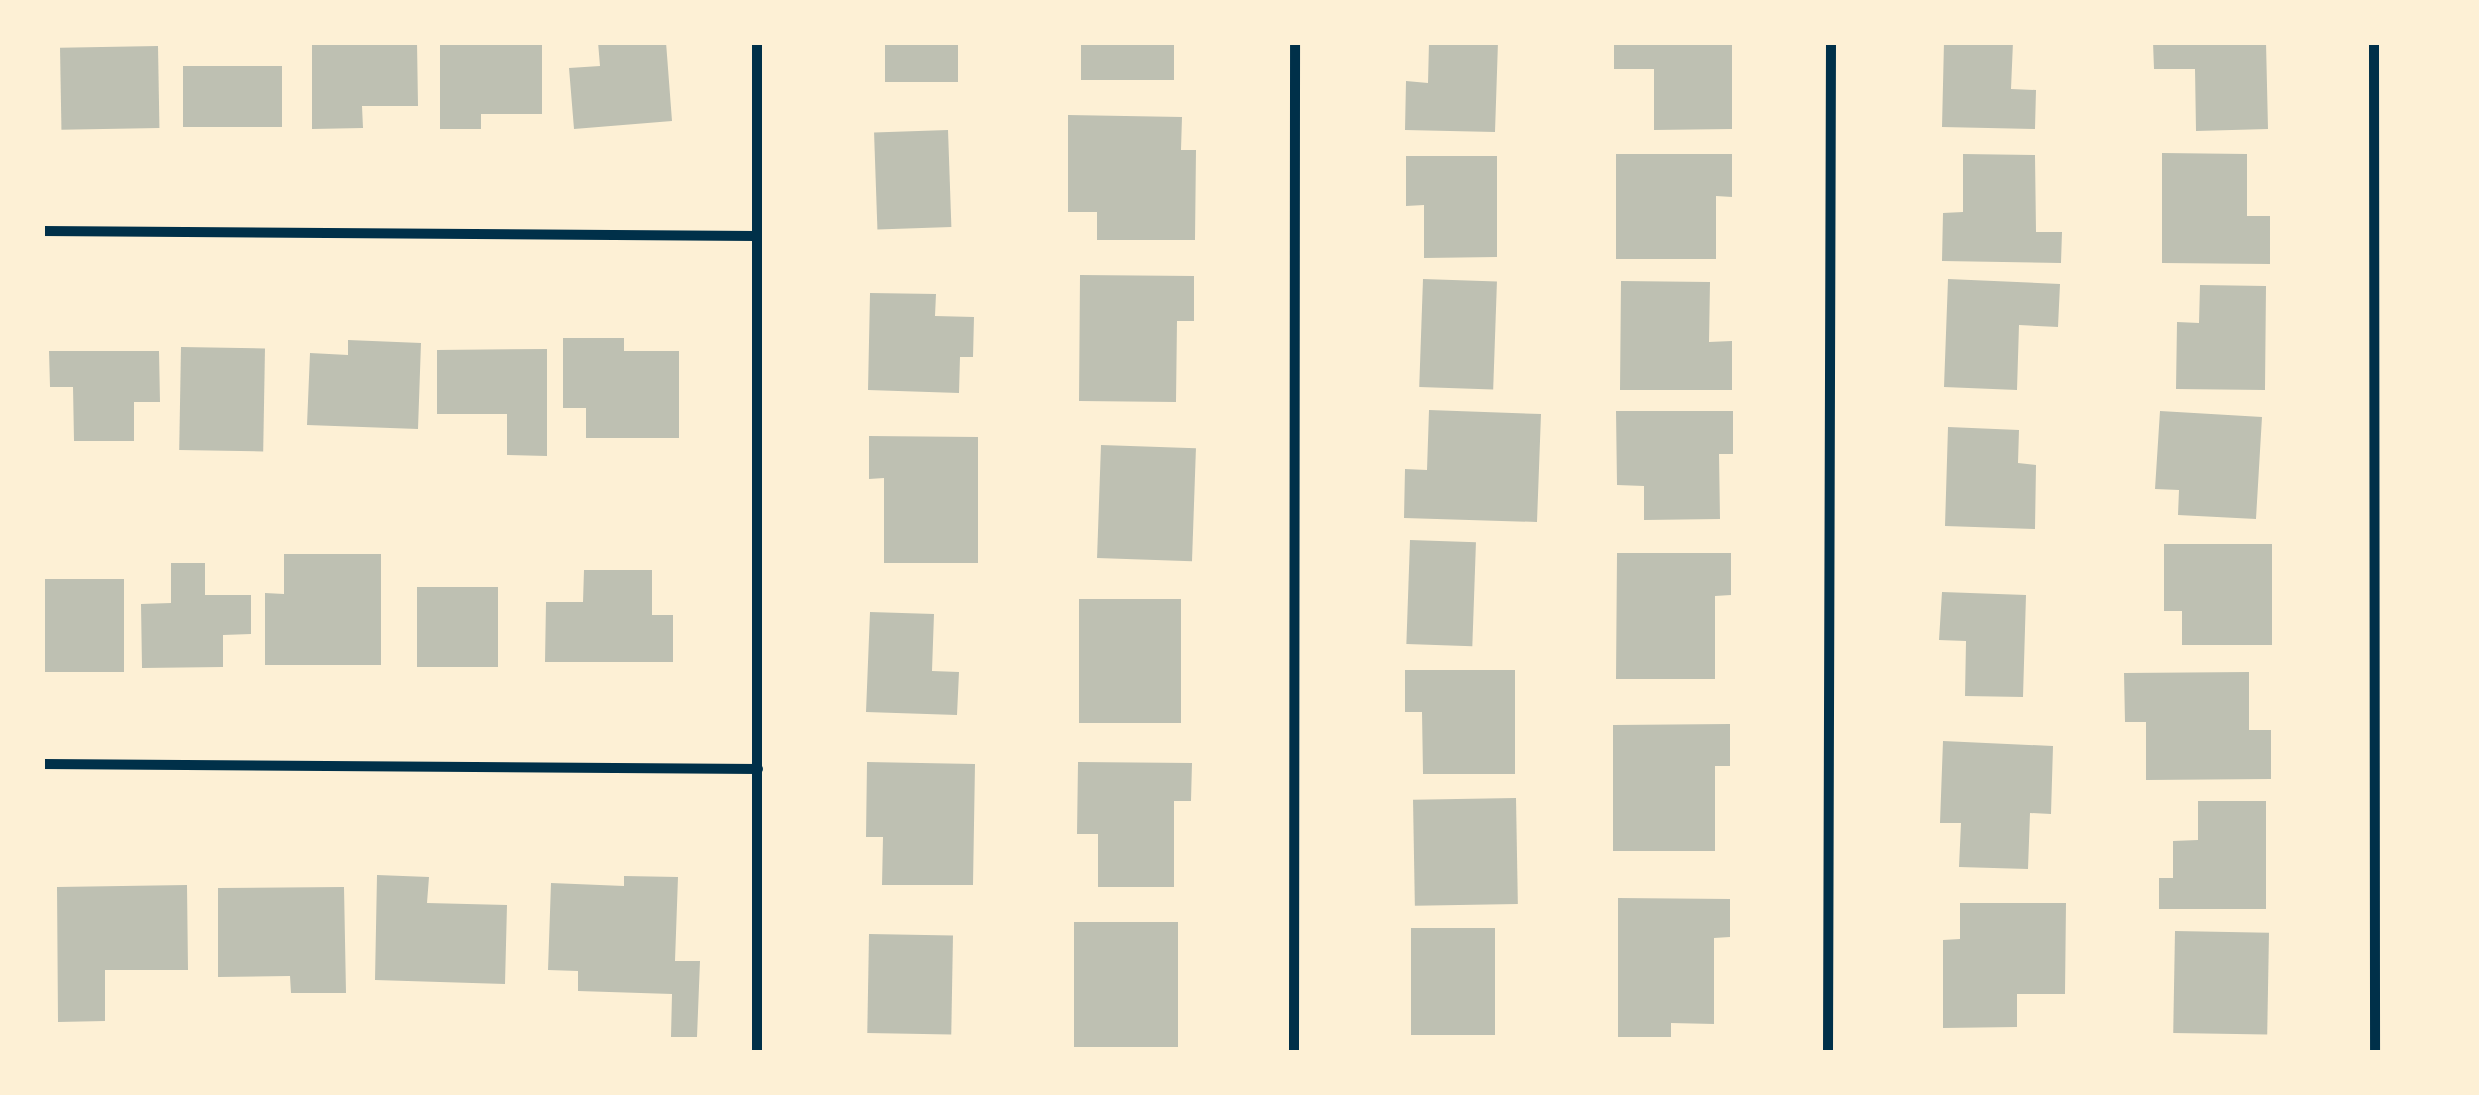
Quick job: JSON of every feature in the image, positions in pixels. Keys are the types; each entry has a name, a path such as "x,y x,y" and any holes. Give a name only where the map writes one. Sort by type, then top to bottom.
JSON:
{"street":[{"path":"757,42 757,1052"},
{"path":"1294,1052 1295,42"},
{"path":"1828,1052 1831,42"},
{"path":"2374,42 2375,1052"},
{"path":"42,230 756,236"},
{"path":"42,764 758,769"}],"building":[{"path":"312,42 417,42 418,106 362,106 363,128 312,129"},
{"path":"440,42 542,42 542,114 481,114 481,129 440,129"},
{"path":"598,42 666,42 672,121 574,129 569,68 600,66"},
{"path":"885,42 958,42 958,82 885,82"},
{"path":"1081,42 1174,42 1174,80 1081,80"},
{"path":"1429,42 1498,42 1495,132 1405,130 1406,81 1428,83"},
{"path":"1614,42 1732,42 1732,129 1654,130 1654,69 1614,69"},
{"path":"1944,42 2013,42 2011,89 2036,90 2035,129 1942,127"},
{"path":"2153,42 2266,42 2268,129 2196,131 2195,69 2154,69"},
{"path":"158,46 159,128 61,130 60,48"},
{"path":"183,66 282,66 282,127 183,127"},
{"path":"1068,115 1182,117 1181,150 1196,150 1195,240 1097,240 1097,212 1068,212"},
{"path":"948,130 951,227 877,230 874,133"},
{"path":"2162,153 2247,154 2247,216 2270,216 2270,264 2162,263"},
{"path":"1616,154 1732,154 1732,197 1716,196 1716,259 1616,259"},
{"path":"1963,154 2035,155 2036,232 2062,232 2061,263 1942,261 1943,213 1963,212"},
{"path":"1406,156 1497,156 1497,257 1424,258 1424,205 1406,206"},
{"path":"1080,275 1194,276 1194,321 1177,321 1176,402 1079,401"},
{"path":"1423,279 1497,282 1493,390 1419,387"},
{"path":"1948,279 2060,284 2058,327 2019,325 2017,390 1944,387"},
{"path":"1621,281 1710,282 1709,342 1732,341 1732,390 1620,390"},
{"path":"2200,285 2266,286 2265,390 2176,389 2177,322 2199,323"},
{"path":"870,293 936,294 935,316 974,317 973,357 960,357 959,393 868,390"},
{"path":"563,338 624,338 624,351 679,351 679,438 586,438 586,408 563,408"},
{"path":"348,340 421,343 418,429 307,425 310,353 348,355"},
{"path":"181,347 265,348 263,451 179,450"},
{"path":"547,349 547,456 507,455 507,414 437,414 437,350"},
{"path":"49,351 159,351 160,402 134,402 134,441 74,441 73,387 50,387"},
{"path":"1429,410 1541,414 1537,522 1404,518 1405,469 1427,470"},
{"path":"1616,411 1733,411 1733,454 1719,454 1720,519 1644,520 1644,486 1617,485"},
{"path":"2160,411 2262,417 2256,519 2178,515 2179,490 2155,489"},
{"path":"1948,427 2019,430 2018,463 2036,465 2035,529 1945,526"},
{"path":"869,436 978,437 978,563 884,563 884,478 869,479"},
{"path":"1101,445 1196,448 1192,561 1097,558"},
{"path":"1410,540 1476,542 1472,646 1406,644"},
{"path":"2164,544 2272,544 2272,645 2182,645 2182,611 2164,611"},
{"path":"1617,553 1731,553 1731,595 1715,596 1715,679 1616,679"},
{"path":"284,554 381,554 381,665 265,665 265,593 284,594"},
{"path":"171,563 205,563 205,595 251,595 251,634 223,635 223,667 142,668 141,604 171,603"},
{"path":"584,570 652,570 652,615 673,615 673,662 545,662 546,602 583,602"},
{"path":"42,579 124,579 124,672 42,672"},
{"path":"417,587 498,587 498,667 417,667"},
{"path":"1942,592 2026,595 2023,697 1965,696 1966,641 1939,640"},
{"path":"1079,599 1181,599 1181,723 1079,723"},
{"path":"870,612 934,614 932,671 959,672 957,715 866,712"},
{"path":"1405,670 1515,670 1515,774 1423,774 1422,712 1405,712"},
{"path":"2249,672 2249,730 2271,730 2271,779 2146,780 2146,722 2125,722 2124,673"},
{"path":"1730,724 1730,766 1715,766 1715,851 1613,851 1613,725"},
{"path":"1943,741 2053,746 2051,814 2030,813 2028,869 1959,867 1961,823 1940,823"},
{"path":"867,762 975,764 973,885 882,885 883,837 866,837"},
{"path":"1078,762 1192,763 1191,801 1174,801 1174,887 1098,887 1098,834 1077,834"},
{"path":"1516,798 1518,904 1415,906 1413,800"},
{"path":"2198,801 2266,801 2266,909 2159,909 2159,878 2173,878 2173,841 2198,840"},
{"path":"377,875 429,877 427,903 507,905 505,984 375,980"},
{"path":"624,876 678,877 675,961 700,961 697,1037 671,1037 672,994 578,991 578,971 548,970 551,883 624,886"},
{"path":"187,885 188,970 105,970 105,1021 58,1022 57,887"},
{"path":"344,887 346,993 291,993 290,976 218,977 218,888"},
{"path":"1618,898 1730,899 1730,937 1714,938 1714,1024 1671,1023 1671,1037 1618,1037"},
{"path":"1960,903 2066,903 2065,994 2017,994 2017,1027 1943,1028 1943,940 1960,939"},
{"path":"1074,922 1178,922 1178,1047 1074,1047"},
{"path":"1411,928 1495,928 1495,1035 1411,1035"},
{"path":"2175,931 2269,933 2267,1035 2173,1033"},
{"path":"869,934 953,935 951,1034 867,1033"}]}
